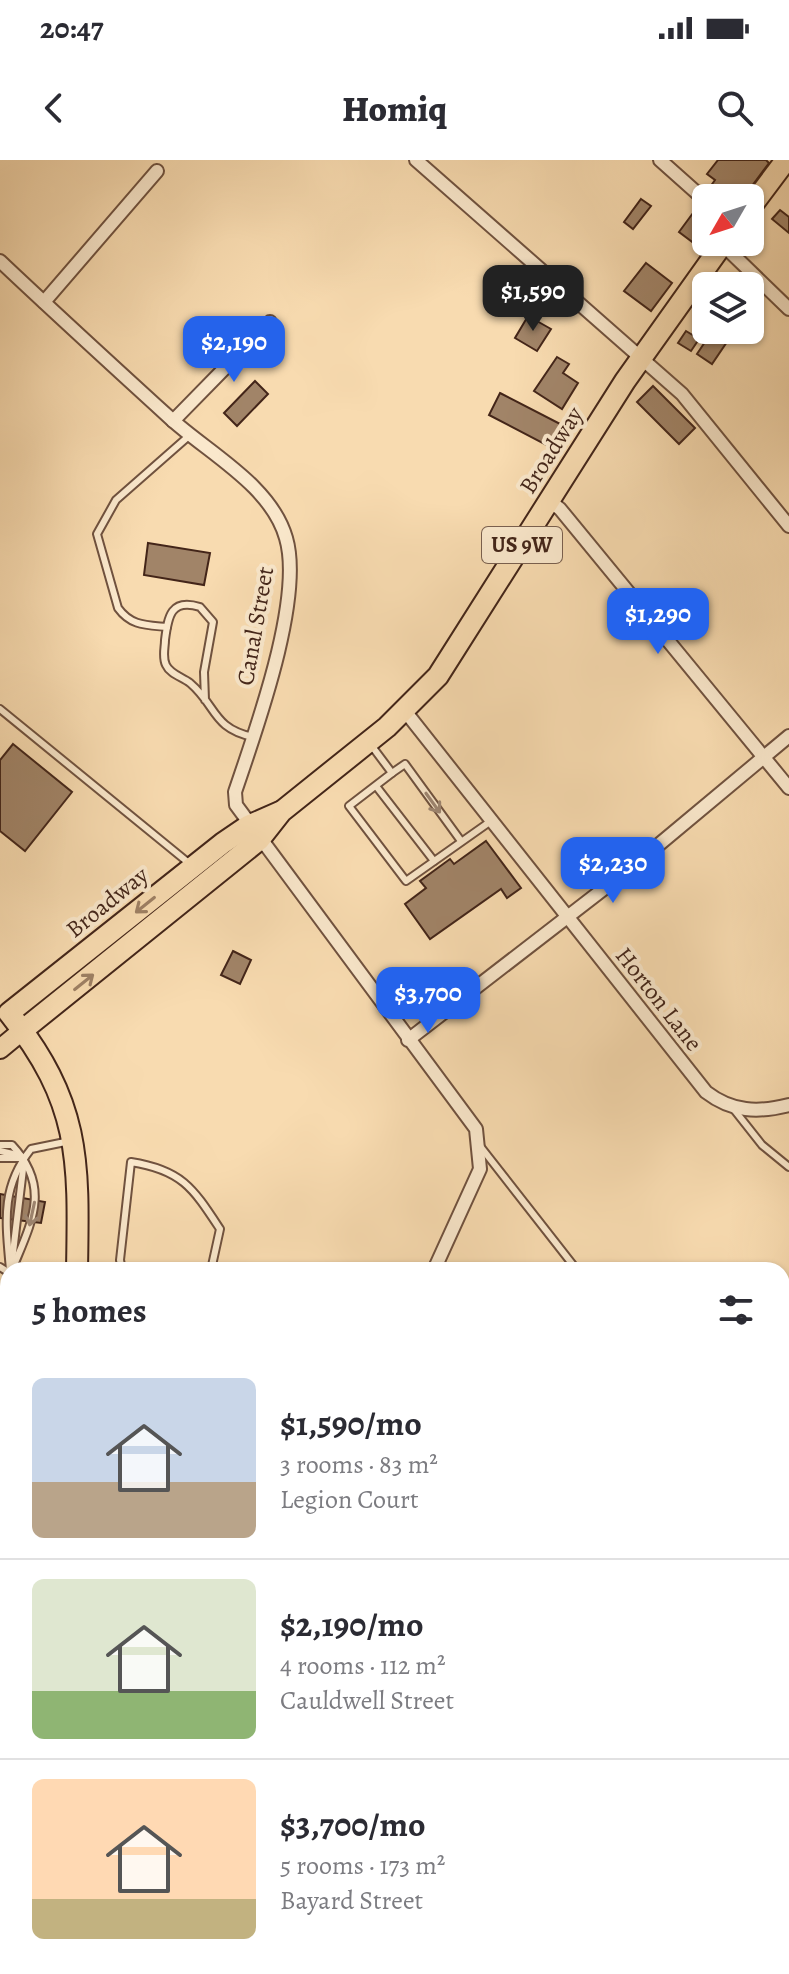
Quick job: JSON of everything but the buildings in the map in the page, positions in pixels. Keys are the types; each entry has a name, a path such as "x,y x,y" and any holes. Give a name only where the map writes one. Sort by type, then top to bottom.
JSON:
{"highway":[{"path":"764,189 786,160"},
{"name":"Broadway","path":"23,1030 254,833 369,742 405,711 438,676 465,638 641,356 714,256"},
{"name":"Broadway","path":"3,1013 193,867 254,833"},
{"path":"3,1013 23,1030 53,1077 74,1140 79,1198 79,1262"}],"main road":[{"name":"US 9W","path":"0,1049 23,1030"}],"street":[{"path":"416,160 682,394 724,442 789,526"},
{"path":"660,160 692,189"},
{"path":"44,302 157,171"},
{"path":"736,256 789,309"},
{"name":"Canal Street","path":"0,261 173,421 251,485 273,512 286,536 289,555 287,599 253,737 235,792 236,805 476,1129 480,1146"},
{"path":"173,421 270,322"},
{"path":"550,501 560,509 789,788"},
{"name":"Horton Lane","path":"405,711 692,1078 717,1100 732,1107"},
{"path":"408,1040 567,918 789,736"},
{"path":"732,1107 760,1111 789,1105"},
{"path":"438,1262 474,1187 480,1169 480,1146"}],"lane":[{"path":"167,627 142,625 126,618 118,608 97,534 116,500 190,435"},
{"path":"205,700 204,672 213,622 200,607 181,604 171,610 167,627 164,659 167,668 190,683 225,727 253,737"},
{"path":"0,709 193,867"},
{"path":"369,742 392,773"},
{"path":"461,841 405,764 349,806 406,881 491,821"},
{"path":"376,786 434,861"},
{"path":"732,1107 762,1145 789,1167"},
{"path":"9,1262 5,1217 10,1180 31,1149 74,1140"},
{"path":"0,1145 12,1145 24,1158 37,1185 31,1222 14,1262"},
{"path":"480,1146 571,1262"},
{"path":"0,1151 24,1158"},
{"path":"0,1158 24,1158"},
{"path":"11,1262 24,1158"},
{"path":"120,1262 131,1162 155,1166 191,1186 220,1229 213,1262"}]}
